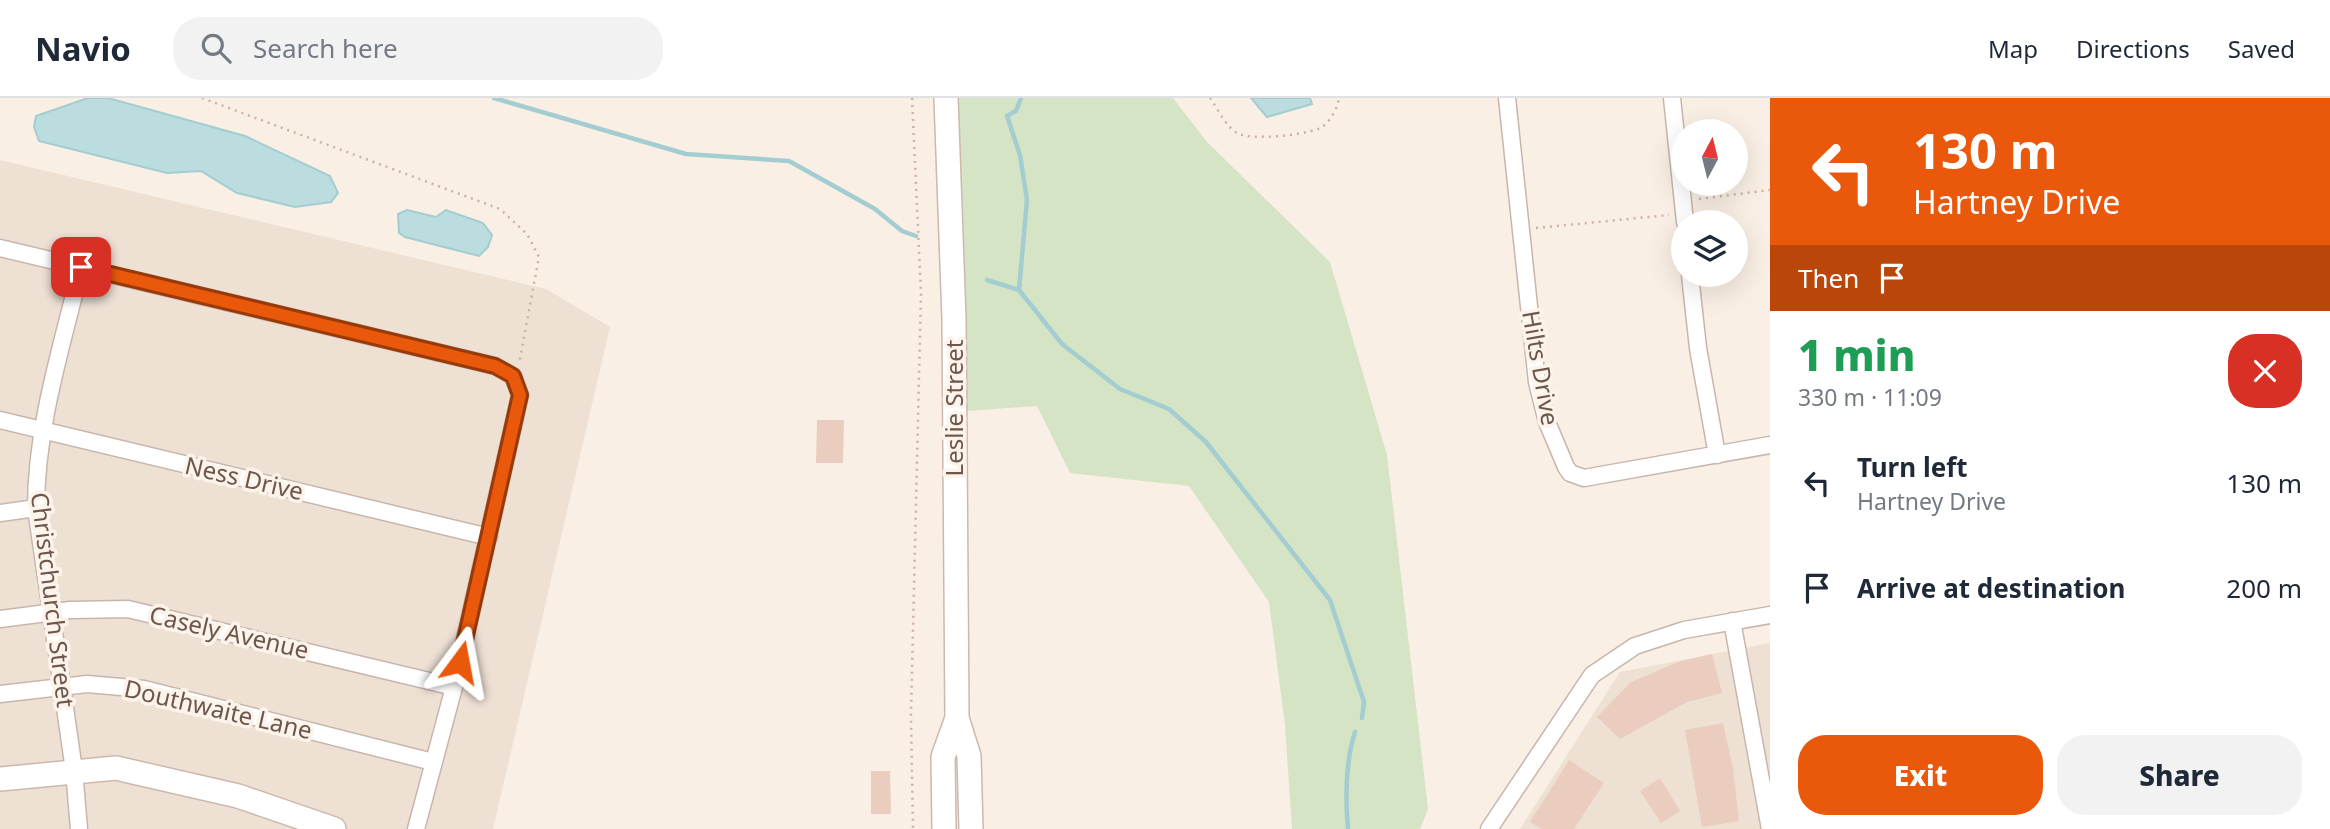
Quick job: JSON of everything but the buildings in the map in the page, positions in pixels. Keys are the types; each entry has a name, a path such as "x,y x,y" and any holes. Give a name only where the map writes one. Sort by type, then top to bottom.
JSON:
{"main road":[{"name":"Leslie Street","path":"946,98 954,319 957,718 969,756 971,829"},
{"name":"Leslie Street","path":"944,829 943,757 957,718"},
{"path":"0,779 116,768 238,796 334,829"}],"street":[{"name":"Hilts Drive","path":"1507,98 1542,404 1552,436 1570,473 1591,477 1770,446"},
{"path":"1672,98 1683,210"},
{"path":"0,248 495,366 513,376 520,395 454,687 416,829"},
{"name":"Christchurch Street","path":"79,829 74,770 36,508 36,473 42,430 81,267"},
{"path":"1691,287 1698,348 1717,455"},
{"name":"Ness Drive","path":"0,420 489,537"},
{"path":"0,513 36,508"},
{"name":"Casely Avenue","path":"0,619 52,612 128,609 454,687"},
{"path":"1489,829 1592,676 1635,646 1684,631 1770,615"},
{"path":"1732,621 1770,829"},
{"name":"Douthwaite Lane","path":"0,694 62,686 144,689 433,762"}],"path":[{"path":"202,98 500,209 527,234 539,257 522,355 513,376"},
{"path":"912,98 921,293 911,687 913,829"},
{"path":"1210,98 1233,131 1245,137 1258,138 1320,129 1329,120 1339,98"},
{"path":"1701,210 1699,197 1770,190"},
{"path":"1521,229 1671,219"}],"shaded area":[{"path":"0,160 546,289 610,327 493,829 0,829"},
{"path":"1770,643 1770,829 1520,829 1620,672"}],"green space":[{"path":"949,98 1173,98 1207,142 1330,262 1387,455 1428,809 1420,829 1292,829 1285,725 1269,602 1189,486 1070,473 1037,406 967,411"}],"water":[{"path":"88,98 108,98 245,136 330,176 338,193 331,202 295,207 237,193 201,171 167,173 39,141 34,127 36,116"},
{"path":"1251,98 1310,98 1312,104 1267,117"},
{"path":"407,210 436,217 446,210 483,223 492,235 488,247 479,256 405,237 399,233 398,214"}],"waterway":[{"path":"494,98 686,154 789,161 875,209 902,231 916,236"},
{"path":"1019,290 1027,200 1020,155 1007,116 1016,111 1021,98"},
{"path":"987,280 1019,290 1062,344 1120,389 1169,409 1206,442 1330,600 1364,702 1362,718"},
{"path":"1348,829 1347,780 1355,732"}],"route":[{"path":"81,267 495,366 513,376 520,395 460,662"}]}
